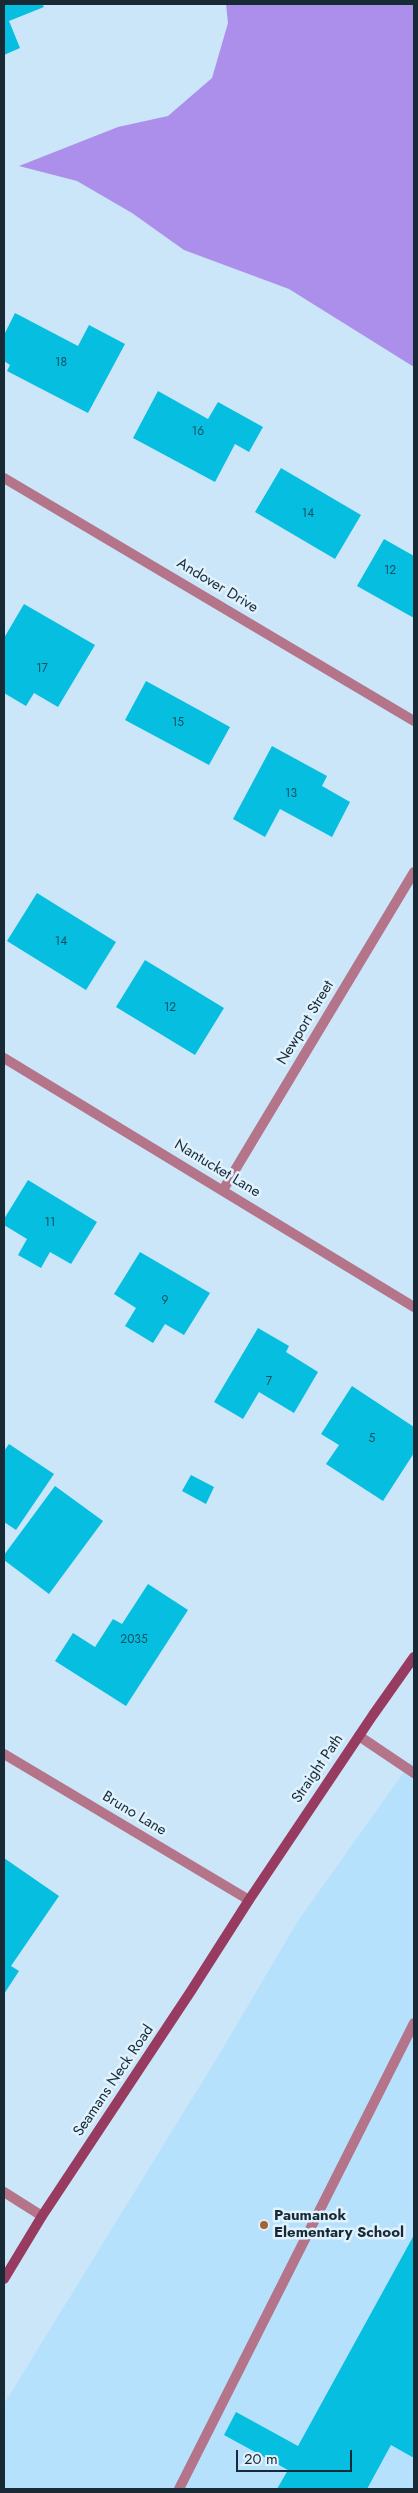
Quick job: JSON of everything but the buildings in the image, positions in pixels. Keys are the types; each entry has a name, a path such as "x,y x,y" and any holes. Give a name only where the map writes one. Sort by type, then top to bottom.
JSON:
{"main road":[{"name":"Straight Path","path":"249,1900 414,1657"},
{"name":"Seamans Neck Road","path":"4,2278 42,2216 186,2000 249,1900"}],"street":[{"name":"Andover Drive","path":"4,478 414,721"},
{"name":"Newport Street","path":"223,1190 414,872"},
{"name":"Nantucket Lane","path":"4,1058 414,1307"},
{"path":"359,1736 414,1773"},
{"name":"Bruno Lane","path":"4,1754 249,1900"},
{"path":"179,2489 414,2023"},
{"path":"4,2192 42,2216"}],"shaded area":[{"path":"226,4 414,4 414,367 289,289 184,250 132,213 77,181 19,166 118,127 168,116 212,78 228,23"},
{"name":"Paumanok Elementary School","path":"414,1758 414,2489 4,2489 4,2404 217,2058 298,1921"}],"place":[{"name":"Paumanok Elementary School","path":"264,2225"}]}
